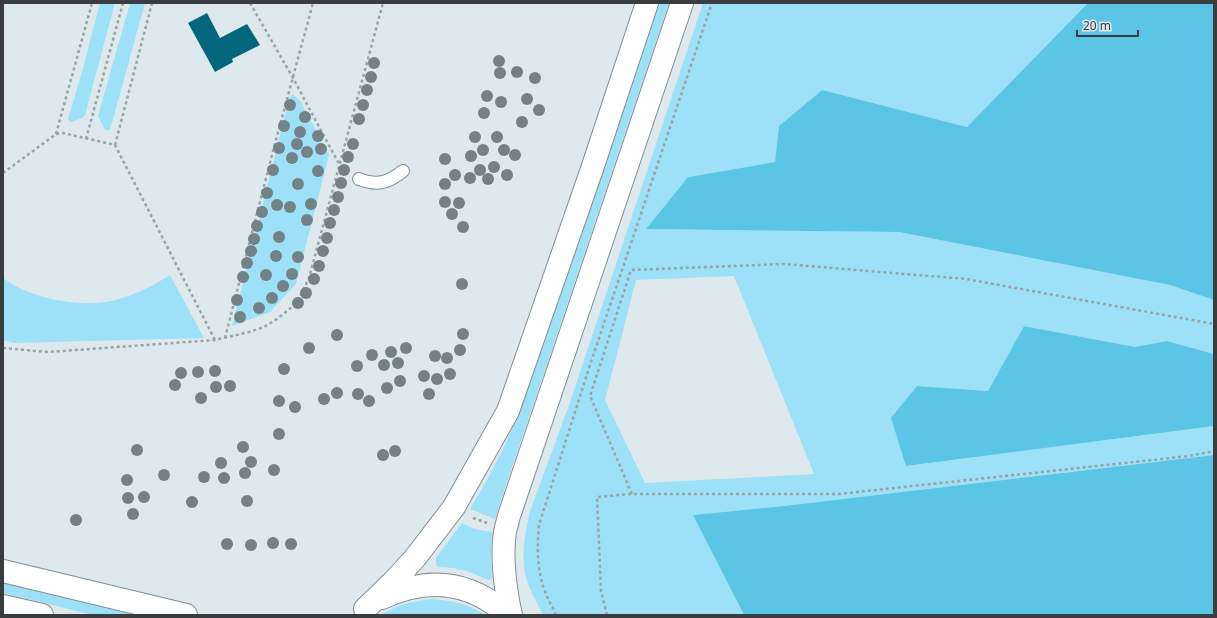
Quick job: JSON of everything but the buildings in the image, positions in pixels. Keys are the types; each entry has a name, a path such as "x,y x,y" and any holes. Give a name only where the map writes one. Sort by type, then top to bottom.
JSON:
{"street":[{"path":"360,612 393,582 415,558 454,506 508,411 647,3"},
{"path":"511,615 504,557 504,540 509,516 682,3"},
{"path":"3,571 186,615"},
{"path":"360,612 381,598 397,590 431,584 464,588 498,606 508,615"},
{"path":"3,606 42,615"}],"lane":[{"path":"359,179 377,183 394,177 403,171"}],"path":[{"path":"56,134 92,3"},
{"path":"86,139 123,3"},
{"path":"152,3 115,145 215,340"},
{"path":"250,3 293,78 339,164"},
{"path":"225,338 313,3"},
{"path":"3,348 48,352 215,340 264,327 292,307 302,293 309,278 383,3"},
{"path":"556,615 540,576 537,543 539,525 589,368 712,3"},
{"path":"3,173 56,134 63,133 115,145"},
{"path":"632,494 590,396 631,270 785,264 966,279 1214,324"},
{"path":"607,615 601,591 597,497 632,494 839,494 1189,456 1214,451"},
{"path":"472,518 488,524"}],"shaded area":[{"path":"100,3 115,3 85,115 82,118 71,122 68,119"},
{"path":"130,3 145,3 110,130 105,130 98,116"},
{"path":"659,3 669,3 495,519 470,509 487,480 514,424 533,373"},
{"path":"703,3 1088,3 967,127 822,90 779,126 775,162 688,177 646,229 899,232 1170,285 1214,300 1214,354 1167,341 1135,347 1024,326 988,391 917,386 906,466 1214,426 1214,455 784,506 693,515 744,615 543,615 530,590 525,573 525,537 530,511 569,405","holes":["734,276 814,474 645,483 605,400 636,280"]},
{"path":"1088,3 1214,3 1214,300 1170,285 899,232 646,229 688,177 775,162 779,126 822,90 967,127"},
{"path":"293,94 301,102 329,155 296,284 270,312 232,326 289,99"},
{"path":"170,275 204,338 14,343 3,340 3,278 26,291 55,300 99,303 127,297"},
{"path":"1024,326 1135,347 1167,341 1214,354 1214,426 906,466 891,418 917,386 988,391"},
{"path":"1214,455 1214,615 744,615 693,515 784,506"},
{"path":"462,523 475,529 492,532 492,577 489,580 467,571 438,567 436,565 436,558"},
{"path":"3,583 140,615 93,615 3,593"},
{"path":"431,599 459,603 485,615 381,615 405,604"}]}
